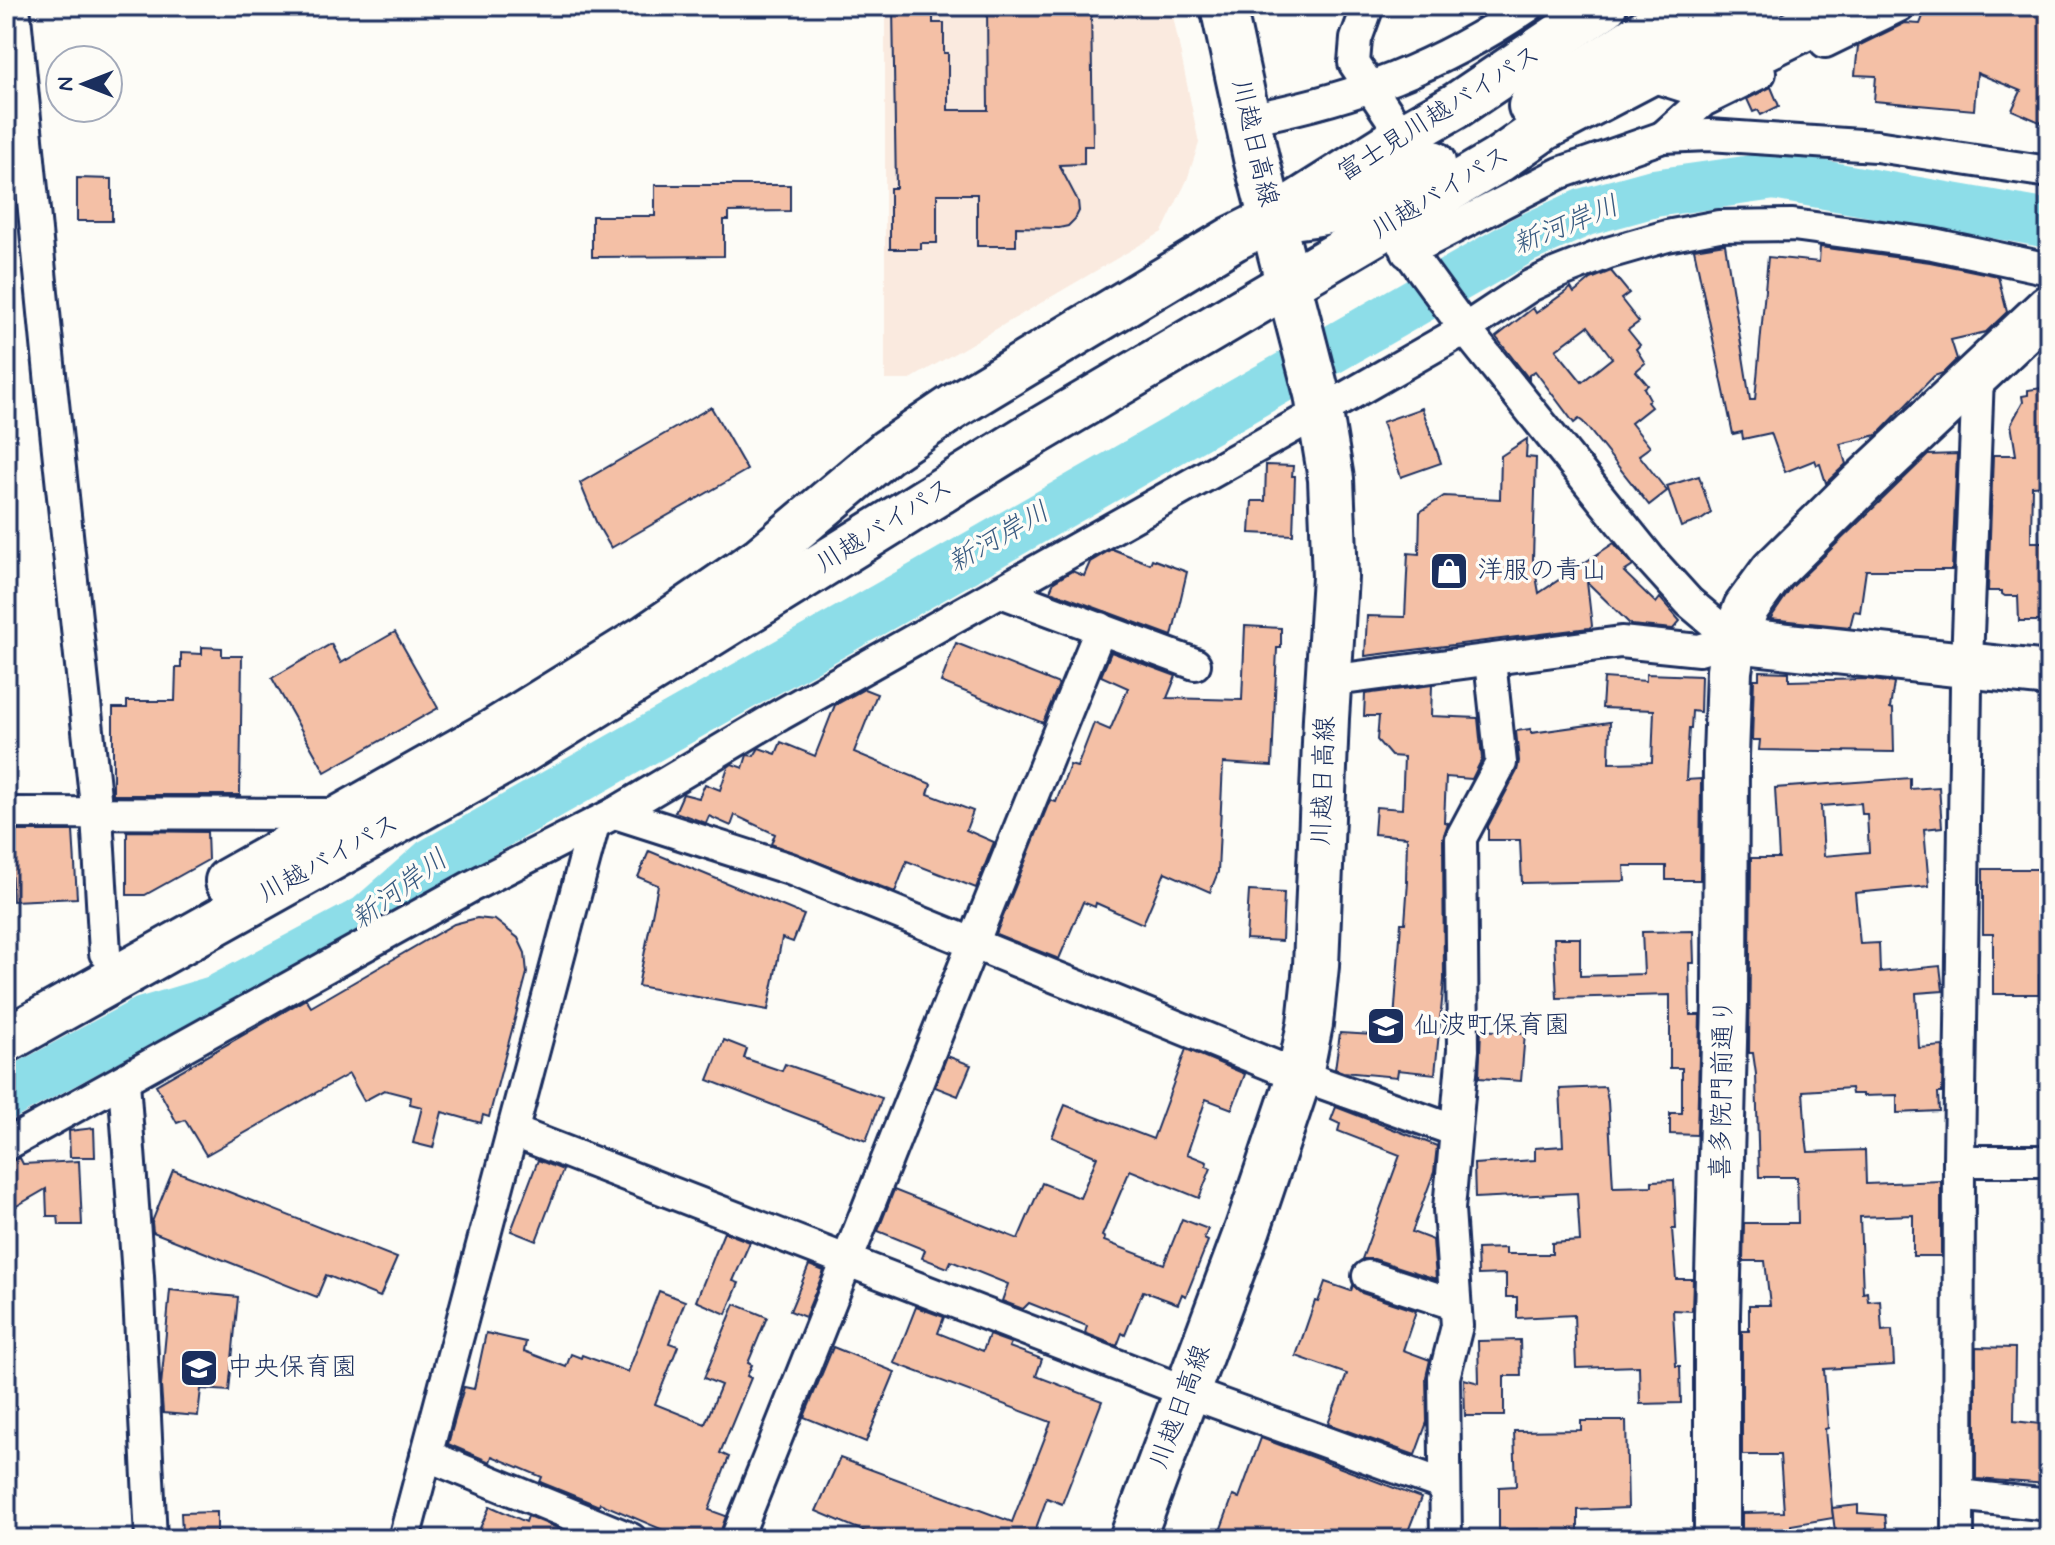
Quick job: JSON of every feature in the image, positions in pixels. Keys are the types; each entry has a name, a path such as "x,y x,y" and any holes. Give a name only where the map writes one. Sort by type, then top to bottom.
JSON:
{"main road":[{"name":"川越日高線","path":"1132,1539 1248,1228 1300,1074 1310,1024 1316,966 1335,577 1331,479 1319,403 1247,119 1223,6"},
{"name":"富士見川越バイパス","path":"1272,219 1457,105 1604,6"},
{"path":"1272,219 1336,211 1360,204 1388,190 1528,108 1685,6"},
{"path":"1544,128 1699,6"},
{"name":"川越バイパス","path":"6,1040 519,753 1033,434 1288,282 1404,246 1497,161 1544,128 1655,70 1760,6"},
{"path":"1655,70 1687,80 1695,79 1839,11"},
{"name":"川越バイパス","path":"6,1011 343,814 493,732 648,636 759,560 887,452 955,406 1234,238 1272,219"},
{"name":"喜多院門前通り","path":"1717,1539 1717,1315 1725,1003 1726,756 1729,671 1734,640 1746,608 1773,571 2049,307"},
{"path":"1734,640 2049,674"}],"street":[{"path":"14,6 97,815 105,953"},
{"path":"1368,6 1356,39 1354,63 1403,136"},
{"path":"1247,119 1327,103 1371,88 1438,61 1529,6"},
{"path":"1663,137 1703,101 1899,6"},
{"path":"1272,219 1404,246 1560,173 1663,137 1709,135 1876,146 2049,172"},
{"path":"6,1145 470,887 605,819 780,715 1001,592 1459,320 1557,273 1608,253 1667,236 1719,226 1793,225 1933,244 2049,269"},
{"path":"1404,246 1459,320 1650,559 1689,602 1734,640"},
{"path":"1958,1539 1959,1161 1967,664 1978,376"},
{"path":"1001,592 1195,664"},
{"path":"736,1539 1101,628"},
{"path":"1328,681 1621,642 1699,650 1734,640"},
{"path":"1446,1539 1444,1377 1457,1326 1449,1209 1463,1050 1461,838 1501,763 1490,661"},
{"path":"6,813 343,814"},
{"path":"605,819 790,869 1277,1067 1456,1129"},
{"path":"404,1539 512,1131 605,819"},
{"path":"124,1081 138,1276 151,1539"},
{"path":"512,1131 1187,1392 1444,1485"},
{"path":"1959,1161 2049,1161"},
{"path":"1368,1276 1454,1304"},
{"path":"426,1455 631,1539"},
{"path":"1958,1495 2049,1505"}],"shaded area":[{"path":"885,6 1171,6 1199,143 1187,180 1162,232 909,380 885,380"}],"building":[{"path":"893,6 933,6 933,23 944,23 944,53 948,53 948,110 988,110 987,6 1091,6 1093,146 1084,146 1084,164 1059,165 1078,201 1079,211 1068,226 1016,227 1016,246 977,246 977,194 937,194 937,243 921,243 921,249 890,249 890,188 896,188"},
{"path":"1927,6 2049,6 2049,126 2012,110 2021,91 1977,73 1974,110 1874,101 1876,76 1855,75 1858,46 1905,23 1920,24"},
{"path":"1771,87 1779,106 1761,115 1758,110 1753,112 1747,99"},
{"path":"77,178 112,179 112,221 77,221"},
{"path":"655,185 790,185 790,211 729,212 729,220 724,220 724,256 592,257 592,216 655,216"},
{"path":"1725,244 1750,400 1755,400 1768,257 1819,262 1820,247 1930,262 1998,276 2007,312 1986,332 1951,340 1957,359 1943,373 1934,376 1877,435 1840,444 1846,464 1826,483 1820,464 1817,465 1815,460 1785,472 1771,433 1743,439 1742,432 1733,434 1694,249"},
{"path":"1611,271 1629,293 1621,299 1639,322 1628,330 1640,345 1636,349 1645,363 1636,371 1648,385 1644,388 1651,407 1631,423 1650,447 1639,455 1667,491 1649,505 1583,422 1579,419 1574,423 1535,371 1529,379 1496,337 1533,308 1536,313 1571,288 1574,293 1591,279","holes":["1588,326 1612,358 1582,382 1556,350"]},
{"path":"2049,387 2049,485 2032,486 2031,542 2049,542 2049,621 2019,621 2018,596 1988,591 1993,455 2016,455 2011,424 2023,402 2022,396 2028,395 2028,390"},
{"path":"711,407 747,470 611,548 580,483"},
{"path":"1422,408 1441,463 1401,477 1382,422"},
{"path":"1527,439 1526,457 1536,458 1533,559 1539,593 1614,543 1633,566 1624,572 1656,603 1660,598 1680,621 1673,629 1631,625 1587,582 1592,626 1589,628 1365,656 1367,616 1405,617 1408,553 1419,554 1420,512 1444,496 1500,499 1501,456"},
{"path":"1957,454 1952,570 1866,570 1860,612 1854,611 1850,627 1770,619 1792,587 1928,455"},
{"path":"1266,465 1293,466 1293,535 1250,533 1252,501 1265,501"},
{"path":"1699,476 1711,513 1681,527 1667,486"},
{"path":"1112,549 1150,564 1152,559 1187,572 1172,636 1050,591 1054,582 1072,571 1084,576 1090,562"},
{"path":"1245,626 1281,628 1281,648 1277,648 1272,766 1223,763 1218,872 1210,892 1165,872 1143,924 1096,903 1095,907 1083,902 1059,959 996,934 1050,800 1056,802 1070,765 1077,767 1094,723 1110,730 1128,688 1101,676 1111,652 1176,676 1167,698 1242,700"},
{"path":"395,632 438,708 325,772 272,678 331,644 341,663"},
{"path":"956,643 1059,684 1043,723 941,682"},
{"path":"202,647 222,648 222,656 242,656 240,795 113,795 113,708 127,708 127,701 175,701 176,668 181,668 181,653 202,654"},
{"path":"1759,671 1789,672 1789,681 1866,679 1894,683 1890,708 1893,709 1894,752 1759,750 1760,740 1752,740 1754,679 1759,679"},
{"path":"1646,674 1701,676 1700,712 1692,711 1689,728 1686,780 1701,779 1700,880 1666,880 1666,866 1624,866 1625,881 1522,883 1520,840 1488,840 1488,826 1517,771 1516,731 1531,729 1531,733 1610,722 1609,763 1652,762 1654,710 1602,708 1604,678 1646,681"},
{"path":"1432,685 1431,716 1478,718 1482,759 1472,779 1446,777 1444,822 1448,823 1443,838 1444,980 1435,1074 1398,1070 1397,1077 1343,1072 1335,1069 1340,1033 1374,1035 1377,1019 1394,1021 1401,923 1405,923 1408,881 1407,837 1374,834 1376,807 1402,809 1404,757 1391,756 1377,740 1379,716 1364,716 1365,694"},
{"path":"864,689 877,694 854,752 931,784 928,794 973,811 966,830 994,842 976,888 907,861 895,892 771,844 775,834 735,815 731,826 709,816 706,823 675,812 683,794 699,798 705,784 720,790 728,767 732,764 743,768 747,755 754,756 759,748 776,754 781,742 815,756 835,705"},
{"path":"1910,778 1910,789 1939,787 1942,827 1924,829 1929,886 1855,893 1860,944 1879,943 1880,972 1940,966 1943,991 1916,993 1919,1048 1943,1046 1939,1111 1897,1113 1897,1095 1863,1096 1852,1094 1851,1088 1803,1091 1808,1152 1865,1150 1866,1184 1941,1181 1941,1256 1913,1256 1913,1215 1860,1217 1863,1293 1867,1292 1868,1301 1880,1300 1882,1331 1892,1330 1894,1365 1824,1369 1828,1428 1825,1429 1833,1518 1791,1525 1791,1539 1742,1539 1742,1513 1784,1512 1780,1455 1742,1455 1742,1331 1749,1331 1749,1305 1770,1305 1765,1261 1743,1261 1744,1223 1798,1223 1797,1177 1759,1177 1756,1074 1753,1053 1749,1053 1751,858 1779,858 1775,788","holes":["1861,803 1862,814 1867,814 1869,852 1824,856 1821,806"]},
{"path":"9,831 73,831 77,898 13,901"},
{"path":"127,831 207,832 208,860 145,895 127,895"},
{"path":"649,851 804,915 793,942 782,938 768,1010 638,986 658,885 638,877"},
{"path":"1983,869 2049,869 2049,975 2039,975 2039,994 1993,994 1993,934 1983,934"},
{"path":"1249,891 1284,893 1282,941 1246,939"},
{"path":"477,918 495,920 518,938 525,953 527,973 489,1117 483,1115 481,1123 442,1112 433,1148 413,1143 422,1107 410,1104 411,1097 384,1090 364,1101 349,1074 206,1155 185,1120 177,1123 156,1085 306,999 311,1007 454,924"},
{"path":"1693,931 1694,963 1689,963 1690,1015 1700,1015 1697,1135 1670,1134 1670,1113 1682,1113 1682,1068 1670,1068 1670,995 1557,998 1554,938 1580,938 1580,976 1644,974 1642,932"},
{"path":"1481,1030 1525,1033 1521,1081 1479,1078"},
{"path":"724,1040 747,1049 744,1058 782,1071 785,1064 882,1098 866,1141 708,1080"},
{"path":"1186,1049 1245,1074 1232,1109 1206,1099 1187,1154 1207,1162 1206,1166 1211,1168 1199,1198 1130,1170 1102,1236 1104,1241 1164,1264 1182,1219 1208,1229 1204,1239 1208,1241 1186,1296 1182,1294 1178,1304 1143,1291 1125,1335 1122,1333 1117,1346 1085,1333 1087,1326 1029,1303 1023,1309 1002,1301 1008,1284 951,1261 948,1268 922,1258 925,1250 878,1231 894,1190 1018,1239 1042,1183 1080,1198 1097,1157 1052,1137 1065,1105 1153,1139"},
{"path":"947,1056 971,1065 958,1096 935,1087"},
{"path":"1605,1087 1613,1187 1652,1186 1652,1181 1674,1180 1676,1229 1672,1229 1676,1279 1693,1279 1692,1311 1673,1310 1681,1403 1640,1404 1639,1366 1576,1368 1574,1315 1517,1318 1517,1297 1506,1297 1506,1274 1478,1275 1477,1249 1506,1248 1506,1254 1552,1254 1552,1243 1580,1241 1577,1193 1475,1198 1474,1164 1535,1160 1535,1148 1563,1146 1560,1089"},
{"path":"1336,1107 1437,1146 1434,1172 1412,1232 1433,1240 1436,1279 1374,1259 1362,1259 1400,1155 1338,1131 1340,1124 1331,1120"},
{"path":"94,1128 95,1157 70,1157 69,1131"},
{"path":"20,1158 23,1164 79,1161 82,1225 59,1225 58,1216 47,1216 46,1189 6,1212 6,1163"},
{"path":"538,1160 563,1170 536,1241 511,1231"},
{"path":"173,1170 397,1258 380,1297 326,1275 317,1297 153,1232 152,1222"},
{"path":"724,1232 750,1242 733,1281 739,1283 726,1314 696,1301"},
{"path":"809,1265 824,1271 805,1317 790,1311"},
{"path":"1325,1282 1351,1291 1353,1285 1362,1293 1416,1311 1403,1350 1430,1360 1426,1377 1427,1422 1415,1455 1328,1424 1347,1374 1296,1356"},
{"path":"170,1290 238,1297 229,1391 201,1389 198,1416 163,1413 161,1386"},
{"path":"659,1291 685,1301 669,1343 678,1346 655,1404 705,1424 721,1385 704,1378 735,1304 767,1317 748,1363 752,1365 747,1376 751,1378 720,1453 729,1457 709,1510 726,1516 718,1539 684,1539 600,1503 599,1506 540,1482 542,1477 492,1456 490,1462 448,1444 464,1387 474,1389 486,1333 526,1342 524,1351 566,1367 571,1354 628,1372"},
{"path":"916,1307 944,1317 938,1333 983,1351 989,1335 1011,1343 1009,1347 1042,1359 1036,1376 1102,1401 1062,1504 1047,1498 1035,1531 1052,1539 882,1539 816,1511 840,1458 1012,1522 1051,1422 894,1363"},
{"path":"1520,1340 1521,1376 1504,1376 1504,1416 1465,1416 1464,1379 1479,1383 1478,1341"},
{"path":"833,1347 895,1372 866,1442 804,1417"},
{"path":"1976,1347 2015,1348 2014,1421 2049,1425 2049,1484 1976,1479"},
{"path":"1581,1421 1626,1421 1628,1508 1578,1510 1578,1539 1539,1539 1539,1529 1499,1530 1499,1487 1516,1486 1514,1431 1581,1430"},
{"path":"1261,1438 1421,1498 1405,1539 1217,1539 1233,1496 1239,1498"},
{"path":"1858,1505 1858,1513 1885,1515 1887,1535 1836,1539 1832,1508"},
{"path":"490,1506 526,1522 528,1516 584,1539 475,1539"},
{"path":"217,1512 217,1539 192,1539 192,1536 182,1532 181,1513"}],"waterway":[{"name":"新河岸川","path":"6,1096 144,1021 217,999 367,919 432,862 1525,239 1585,212 1654,193 1774,176 2049,224"}],"place":[{"name":"洋服の青山","path":"1449,571"},
{"name":"仙波町保育園","path":"1386,1026"},
{"name":"中央保育園","path":"199,1368"}]}
